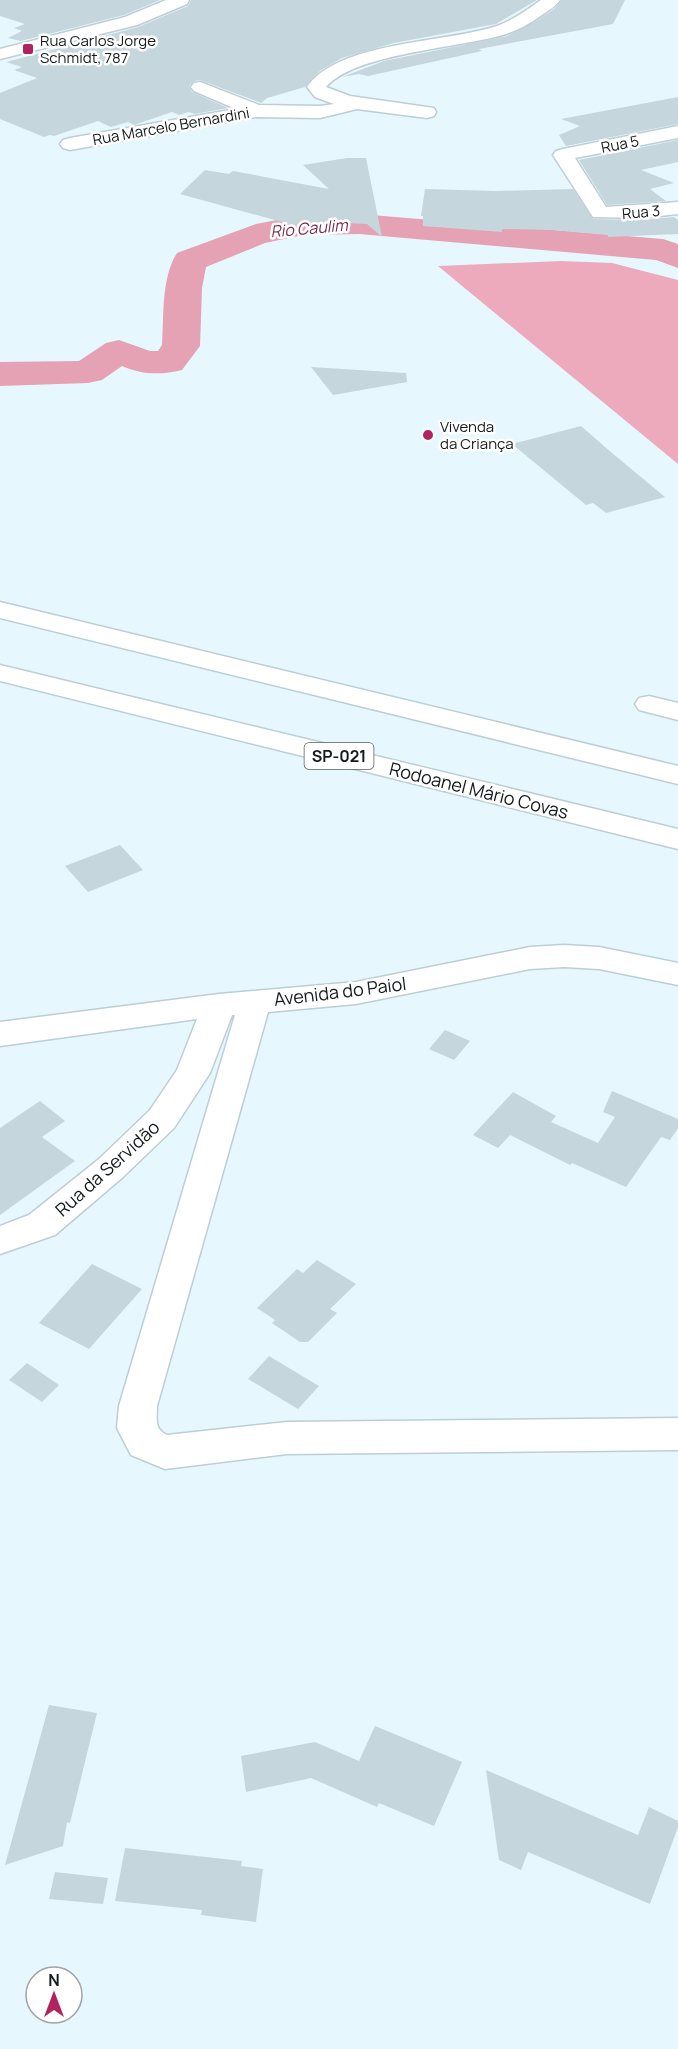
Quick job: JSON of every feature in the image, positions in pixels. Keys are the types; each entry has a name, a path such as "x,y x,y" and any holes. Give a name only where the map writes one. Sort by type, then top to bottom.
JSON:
{"main road":[{"path":"0,54 131,21 181,0"},
{"path":"427,112 361,104 322,95 317,91 318,82 334,71 373,57 503,30 552,0"},
{"path":"199,93 256,111"},
{"name":"Rua Marcelo Bernardini","path":"70,144 256,111 320,112 361,104"},
{"name":"Rua 5","path":"603,213 593,203 563,155 678,132"},
{"name":"Rua 3","path":"603,213 678,208"},
{"path":"0,610 678,775"},
{"name":"Rodoanel Mário Covas","path":"0,674 678,839"},
{"path":"649,704 678,712"},
{"name":"Avenida do Paiol","path":"0,1034 236,1003 356,993 496,964 564,956 629,963 678,974"},
{"path":"236,1003 251,1018 138,1406 136,1428 145,1443 165,1452 287,1438 678,1434"},
{"name":"Rua da Servidão","path":"0,1240 42,1225 111,1168 162,1119 236,1003"}],"shaded area":[{"path":"561,261 612,263 678,280 678,464 438,266"}],"building":[{"path":"0,0 160,0 124,15 21,41 8,38 22,31 14,28 25,24 0,16"},
{"path":"191,0 537,0 496,24 394,43 342,58 321,70 305,87 267,98 261,103 200,80 194,81 189,86 192,92 228,108 195,114 188,112 179,115 172,112 134,125 128,122 111,127 98,121 54,136 44,137 0,119 0,93 37,78 14,70 22,67 6,62 138,27 188,6"},
{"path":"562,0 625,0 613,24 479,49 482,51 368,76 359,74 342,77 384,61 507,36 536,21 554,9"},
{"path":"678,97 678,124 566,146 559,135 580,126 561,119"},
{"path":"678,140 678,162 641,170 674,183 650,189 666,201 607,205 579,160"},
{"path":"347,158 366,158 382,237 367,224 327,222 323,226 305,223 300,227 180,194 205,170 229,174 233,171 329,189 303,165"},
{"path":"425,189 495,191 573,189 593,219 641,220 674,217 678,220 678,234 608,237 608,235 553,230 502,229 502,232 423,226 423,216 421,216"},
{"path":"311,367 406,373 407,382 333,395"},
{"path":"581,426 665,497 606,513 593,503 586,505 512,444"},
{"path":"120,845 143,870 88,892 65,866"},
{"path":"445,1030 470,1041 454,1060 429,1049"},
{"path":"612,1091 678,1119 678,1128 670,1140 661,1137 626,1187 572,1163 570,1165 510,1135 498,1148 473,1135 513,1092 556,1116 551,1122 598,1143 615,1117 603,1112"},
{"path":"40,1101 65,1121 42,1137 75,1161 0,1215 0,1128"},
{"path":"317,1260 356,1284 330,1309 337,1313 308,1342 300,1342 272,1323 275,1320 257,1308 297,1269 303,1273"},
{"path":"92,1264 142,1289 89,1349 39,1323"},
{"path":"269,1356 319,1386 298,1409 248,1379"},
{"path":"27,1363 59,1385 42,1402 9,1380"},
{"path":"49,1705 97,1713 70,1823 67,1822 63,1846 5,1865"},
{"path":"375,1726 462,1762 434,1826 379,1803 377,1807 311,1778 246,1792 241,1756 315,1742 359,1761"},
{"path":"486,1770 638,1835 649,1807 678,1821 678,1827 650,1904 528,1852 521,1870 499,1860"},
{"path":"125,1848 242,1861 241,1866 263,1869 256,1922 201,1915 202,1910 115,1901"},
{"path":"55,1872 108,1878 103,1904 49,1899"}],"waterway":[{"name":"Rio Caulim","path":"0,374 88,372 119,351 145,362 169,362 181,346 184,288 190,261 256,234 303,225 359,224 663,250 678,257"}],"place":[{"name":"Rua Carlos Jorge Schmidt, 787","path":"28,49"},
{"name":"Vivenda da Criança","path":"428,435"}]}
